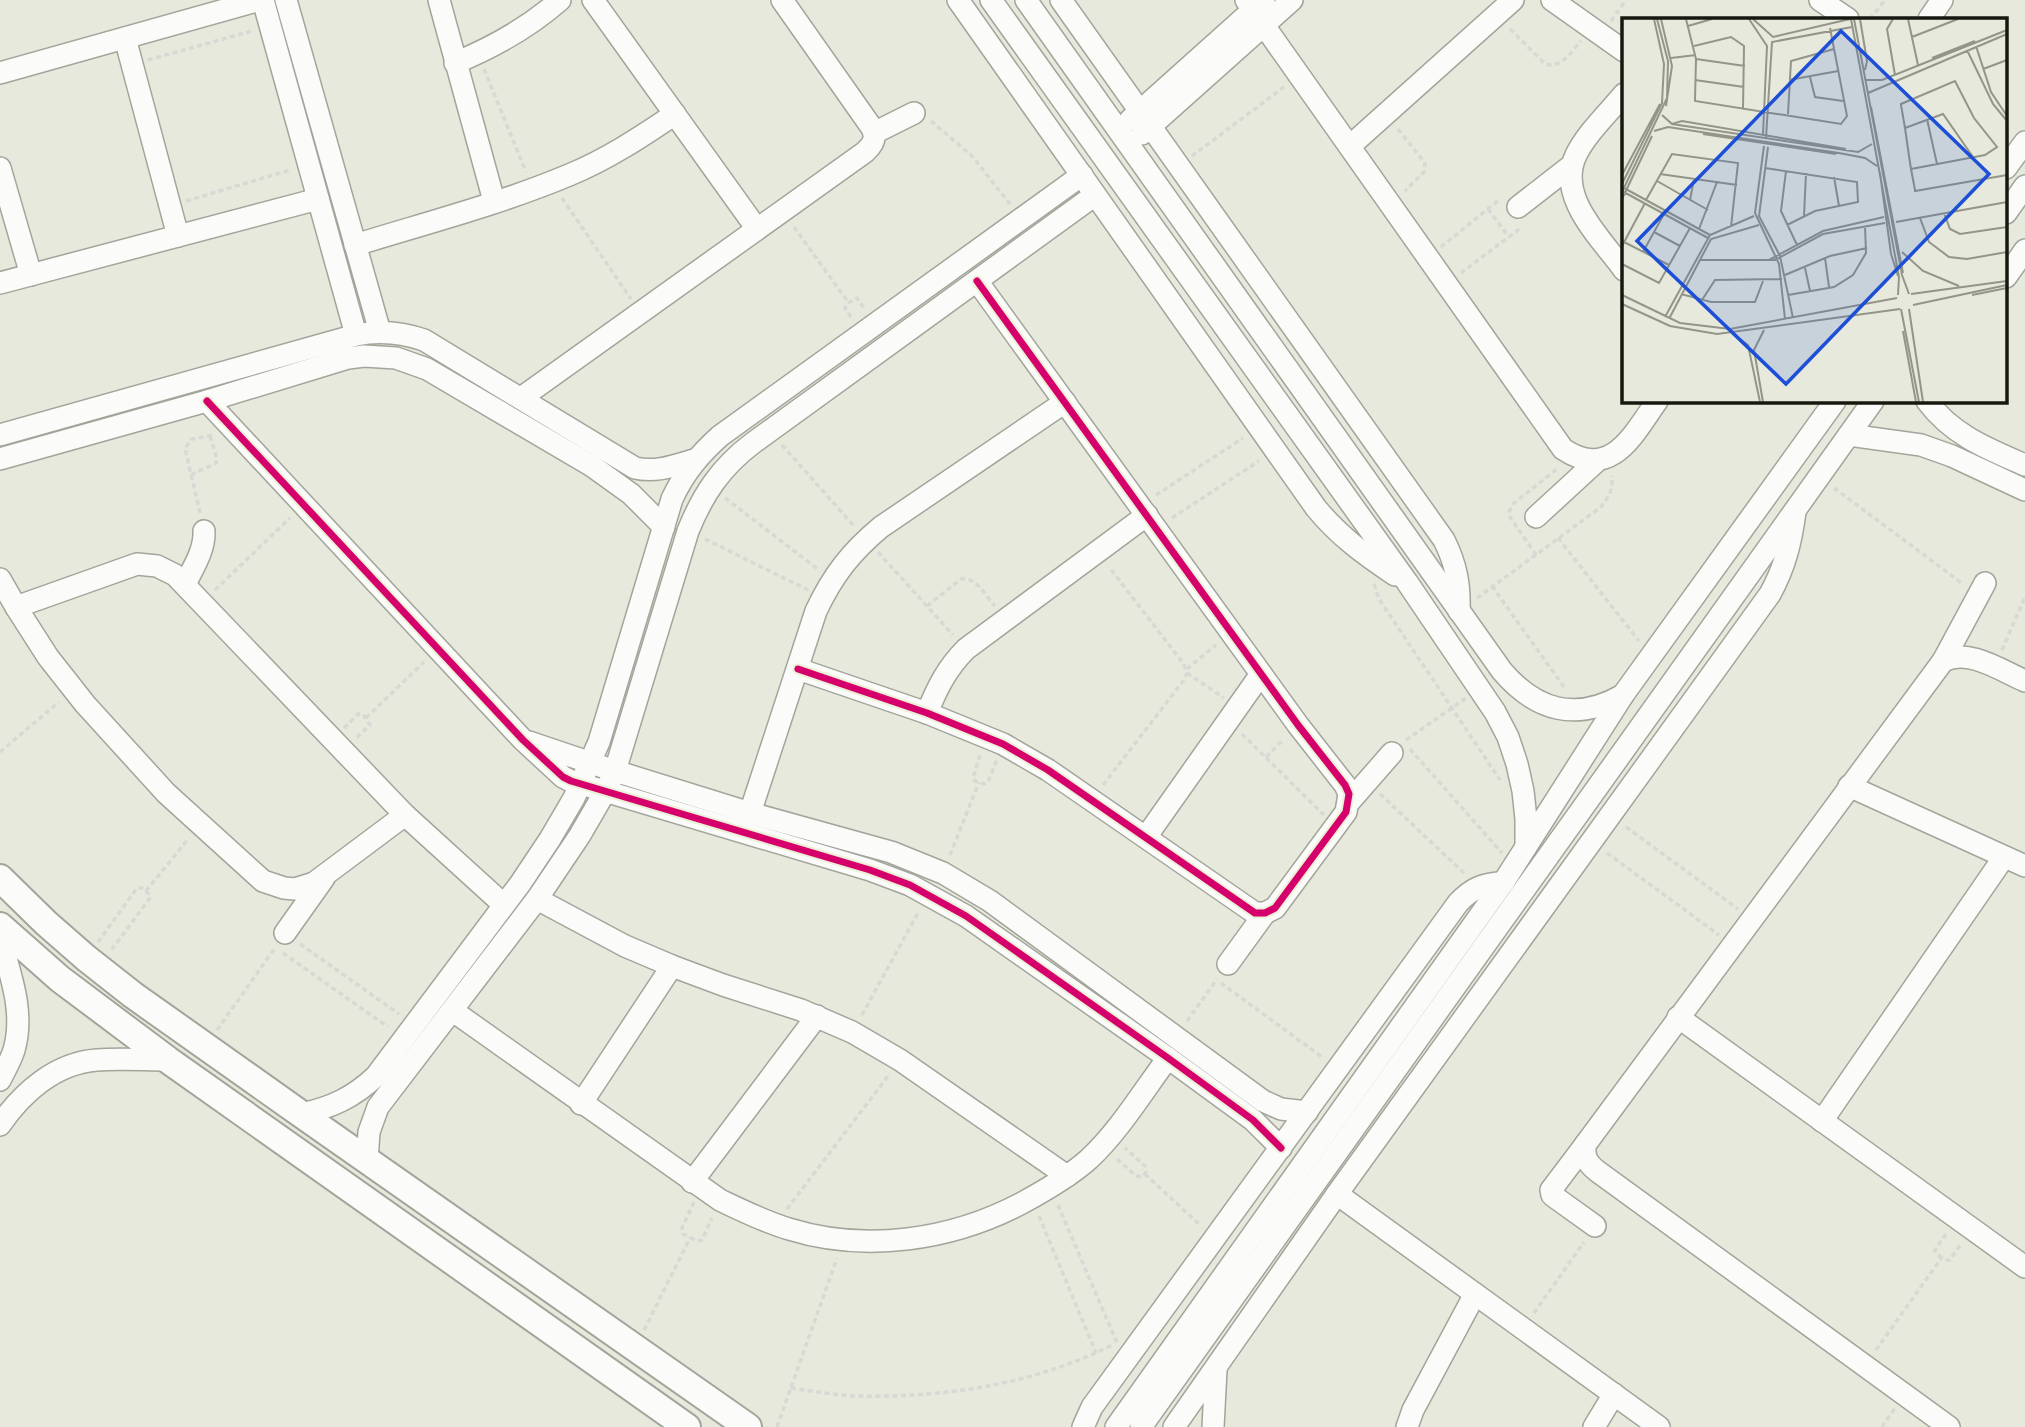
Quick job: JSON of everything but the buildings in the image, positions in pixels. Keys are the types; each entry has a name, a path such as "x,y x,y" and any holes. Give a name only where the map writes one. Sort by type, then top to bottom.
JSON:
{"main road":[{"path":"0,878 92,963 301,1114 748,1427"},
{"path":"0,926 60,979 168,1060 687,1427"}],"street":[{"path":"0,73 262,0 356,335"},
{"path":"286,0 380,331"},
{"path":"439,0 495,201"},
{"path":"455,63 522,30 560,0"},
{"path":"593,0 757,229"},
{"path":"521,398 870,148 875,138 874,133 782,0"},
{"path":"958,0 1329,524 1359,551 1406,582"},
{"path":"991,0 1480,688 1508,737 1517,764 1525,810 1525,847"},
{"path":"1026,0 1514,686 1545,705 1563,709 1596,708 1623,695"},
{"path":"1061,0 1444,540 1457,574 1459,611"},
{"path":"1124,137 1257,9 1292,0"},
{"path":"1350,146 1513,0"},
{"path":"1552,0 1622,50"},
{"path":"1820,0 1847,18"},
{"path":"1930,18 1942,0"},
{"path":"1257,9 1299,75 1563,449 1586,459 1604,458"},
{"path":"125,38 178,236"},
{"path":"1524,214 1572,165 1584,142 1622,96"},
{"path":"874,133 914,113"},
{"path":"355,245 542,186 607,157 675,114"},
{"path":"2008,165 2025,142"},
{"path":"1572,165 1572,190 1579,209 1622,267"},
{"path":"0,169 31,275"},
{"path":"301,1114 333,1106 362,1089 376,1076 550,839 581,784 599,742 673,499 687,470 720,436 1082,175"},
{"path":"2008,210 2025,186"},
{"path":"367,1160 369,1132 378,1107 537,900 574,844 610,781 688,531 710,486 736,456 1095,195"},
{"path":"0,283 318,199"},
{"path":"2008,274 2025,250"},
{"path":"977,281 1298,725 1345,785 1350,801"},
{"path":"0,435 356,335 380,331 424,340 635,468 663,469 697,458"},
{"path":"0,459 348,358 380,356 411,362 592,466 631,494 664,527"},
{"path":"207,401 523,740 563,777 581,784 610,781 750,813 891,852 943,873 990,901 1263,1101 1281,1109 1307,1112"},
{"path":"750,813 816,611 827,588 850,556 881,527 1065,402"},
{"path":"1536,517 1604,458 1622,449 1656,402"},
{"path":"1116,1427 1508,875 1623,695 1834,402"},
{"path":"1141,1427 1872,402"},
{"path":"1928,402 1962,436 2025,465"},
{"path":"1849,435 1921,444 2025,490"},
{"path":"1174,1427 1336,1194 1770,594 1788,551 1795,508"},
{"path":"927,713 939,684 955,660 977,639 1148,517"},
{"path":"186,584 202,549 204,531"},
{"path":"16,607 137,564 167,569 186,584 405,815 504,905"},
{"path":"0,579 48,657 125,749 200,825 254,874 273,886 295,889 305,887 325,876 405,815"},
{"path":"1595,1226 1556,1199 1551,1190 1943,661 1982,589"},
{"path":"1943,661 1951,657 1968,656 2025,681"},
{"path":"797,669 927,713 995,740 1048,770 1255,913 1265,913 1275,908 1336,827 1350,801 1392,753"},
{"path":"1146,837 1261,674"},
{"path":"523,740 590,763 610,781 880,873 929,894 966,916 1168,1058 1253,1120 1281,1149"},
{"path":"1849,786 2025,866"},
{"path":"1822,1121 2004,857"},
{"path":"1083,1427 1092,1407 1458,904 1467,893 1479,886 1508,875"},
{"path":"280,940 325,876"},
{"path":"537,900 603,935 672,966 817,1016 852,1032 900,1060 1059,1181"},
{"path":"1222,972 1265,913"},
{"path":"0,937 15,994 19,1022 14,1052 0,1080"},
{"path":"581,1104 672,966"},
{"path":"453,1012 720,1200 755,1217 792,1230 869,1241 945,1233 982,1221 1032,1198 1087,1160 1106,1140 1168,1058"},
{"path":"696,1185 817,1016"},
{"path":"1678,1017 2025,1267"},
{"path":"0,1125 14,1106 37,1084 65,1068 94,1060 168,1060"},
{"path":"1585,1145 1584,1155 1597,1171 1948,1427"},
{"path":"1336,1194 1659,1427"},
{"path":"1407,1427 1413,1410 1475,1294"},
{"path":"1213,1427 1216,1369"},
{"path":"1594,1427 1614,1394"}],"path":[{"path":"1496,15 1545,65 1550,66 1560,63 1597,31 1626,0"},
{"path":"1871,18 1885,0"},
{"path":"132,65 270,26"},
{"path":"478,54 542,186 641,313"},
{"path":"1179,167 1299,75"},
{"path":"914,113 930,121 972,156 1022,219"},
{"path":"1386,114 1423,158 1426,167 1391,205"},
{"path":"170,205 309,165"},
{"path":"1488,209 1508,237"},
{"path":"782,211 848,302"},
{"path":"1447,284 1508,237 1524,214"},
{"path":"1148,517 1259,427"},
{"path":"204,531 185,452 186,445 192,439 237,432"},
{"path":"191,475 216,463 210,436"},
{"path":"1148,517 1275,450"},
{"path":"1459,611 1601,507 1606,501 1613,479 1604,458"},
{"path":"1818,477 1982,589"},
{"path":"710,486 827,588"},
{"path":"202,602 304,504"},
{"path":"688,531 827,588"},
{"path":"1558,538 1651,656"},
{"path":"1097,551 1186,671 1233,713 1266,757 1336,827"},
{"path":"1376,562 1373,577 1379,599 1504,786"},
{"path":"928,606 961,579 970,579 1005,619"},
{"path":"1492,586 1581,710"},
{"path":"1994,667 2025,597"},
{"path":"1091,800 1184,680 1186,671 1231,632"},
{"path":"366,718 438,648"},
{"path":"1480,688 1404,742 1508,875"},
{"path":"0,752 74,689"},
{"path":"359,713 370,722 369,726 338,745 359,713"},
{"path":"1266,757 1298,725"},
{"path":"995,740 988,782 985,784 974,780 973,777 995,740"},
{"path":"943,873 979,782"},
{"path":"1367,782 1479,886"},
{"path":"1610,816 1751,918"},
{"path":"146,891 200,825"},
{"path":"1591,841 1732,944"},
{"path":"137,888 142,888 150,898 92,963 137,888"},
{"path":"852,1032 929,894"},
{"path":"280,940 409,1032"},
{"path":"280,940 409,1032"},
{"path":"206,1046 280,940"},
{"path":"1176,1037 1222,972 1338,1069"},
{"path":"775,1224 900,1060"},
{"path":"1106,1140 1145,1166 1145,1174 1136,1176 1106,1140"},
{"path":"1145,1174 1215,1239"},
{"path":"791,1388 877,1396 915,1396 977,1389 1037,1374 1116,1343 1059,1181"},
{"path":"696,1185 682,1228 683,1234 697,1241 703,1238 720,1200"},
{"path":"1032,1198 1096,1353"},
{"path":"1964,1223 1950,1260 1936,1253 1935,1250 1964,1223"},
{"path":"1523,1329 1595,1226"},
{"path":"635,1348 690,1238"},
{"path":"777,1427 844,1239"},
{"path":"1865,1366 1942,1257"}],"cycle path":[{"path":"798,669 927,713 1003,744 1048,770 1255,913 1265,913 1275,908 1346,812 1349,794 1345,785 1298,725 977,281"},
{"path":"207,401 523,740 563,777 870,870 910,885 966,916 1168,1058 1253,1120 1281,1148"}]}
